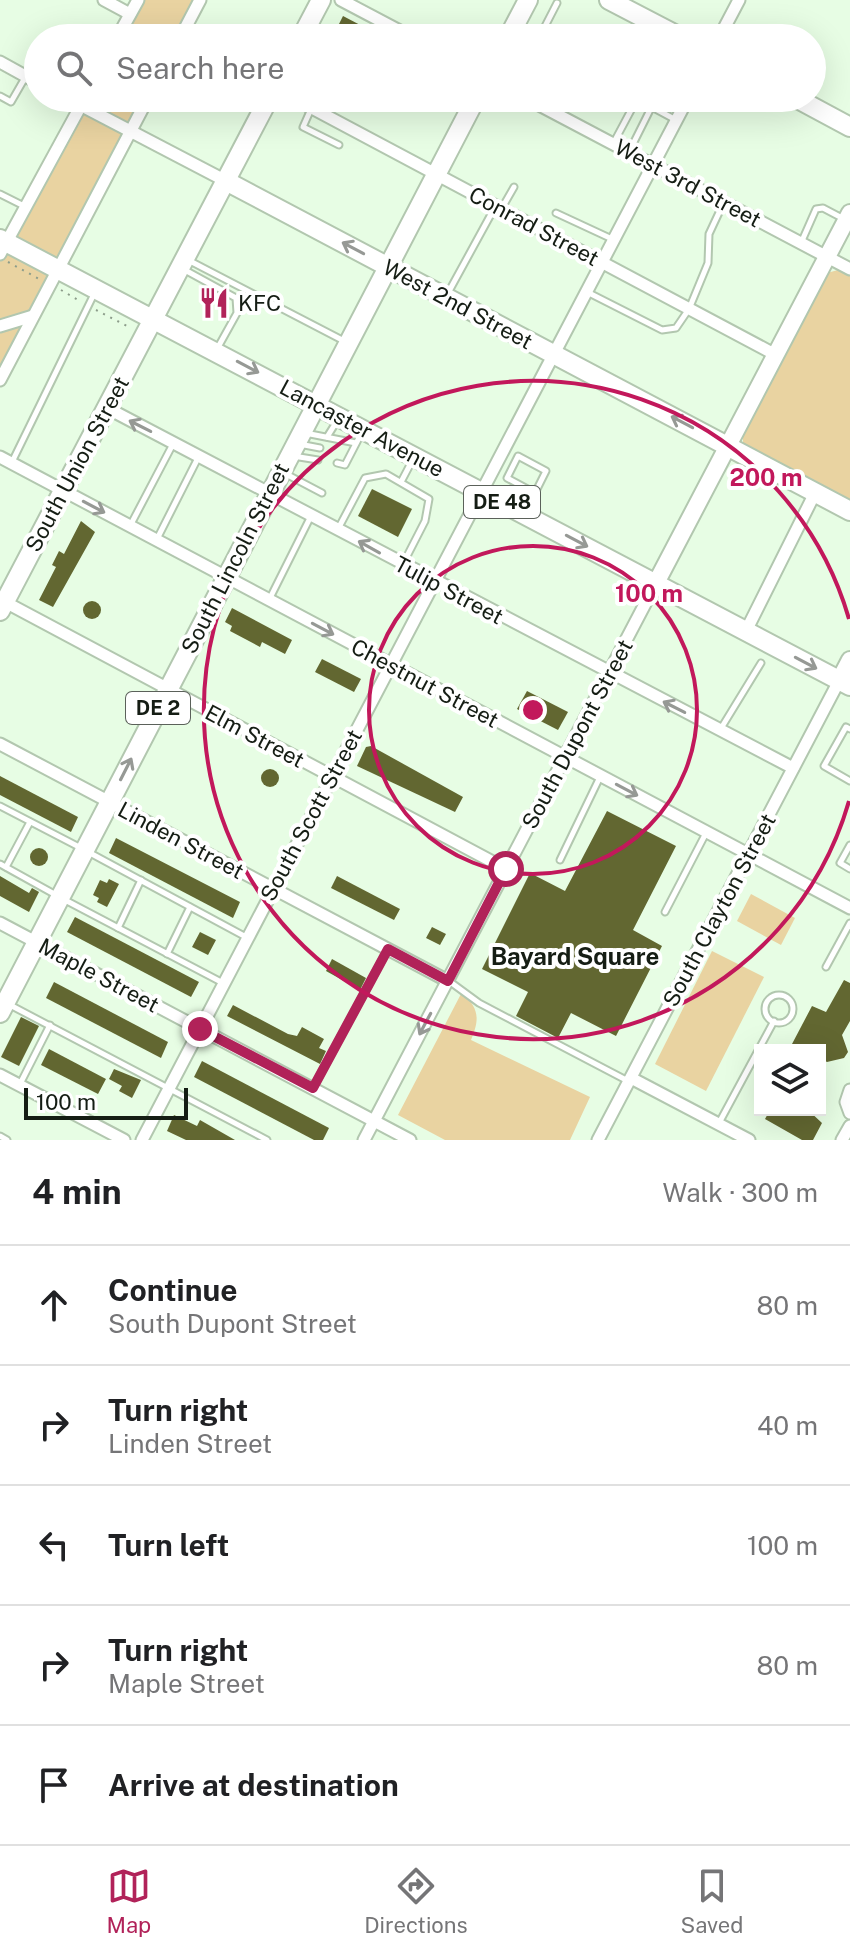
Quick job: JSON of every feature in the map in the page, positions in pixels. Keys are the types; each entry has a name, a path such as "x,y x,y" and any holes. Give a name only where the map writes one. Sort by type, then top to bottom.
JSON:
{"main road":[{"path":"308,24 321,0"},
{"path":"515,24 528,0"},
{"path":"609,0 655,24"},
{"name":"South Union Street","path":"2,607 261,112"},
{"name":"DE 2","path":"315,403 469,112"},
{"path":"822,112 850,127"},
{"name":"West 2nd Street","path":"224,180 850,511"},
{"name":"Lancaster Avenue","path":"2,248 93,298 154,317 340,416 360,436 415,455 845,684"},
{"name":"South Lincoln Street","path":"2,1005 315,403"}],"street":[{"path":"104,0 130,14"},
{"path":"125,24 138,0"},
{"path":"187,24 200,0"},
{"path":"341,0 386,24"},
{"path":"726,24 739,0"},
{"path":"0,62 24,75"},
{"path":"2,248 77,112"},
{"name":"West 2nd Street","path":"99,112 224,180"},
{"path":"0,380 141,112"},
{"name":"Conrad Street","path":"317,112 350,134 436,174 776,355"},
{"name":"West 3rd Street","path":"552,112 850,269"},
{"name":"South Scott Street","path":"142,1140 680,112"},
{"path":"656,583 848,217"},
{"path":"0,326 33,316"},
{"name":"Tulip Street","path":"107,408 608,674 793,768"},
{"name":"Chestnut Street","path":"6,460 850,908"},
{"path":"746,631 815,493"},
{"name":"South Dupont Street","path":"364,1140 656,583"},
{"name":"Elm Street","path":"2,607 168,689 506,869"},
{"path":"845,684 850,660"},
{"name":"South Clayton Street","path":"598,1140 793,768 845,684"},
{"name":"Linden Street","path":"0,744 448,981"},
{"name":"Maple Street","path":"0,923 410,1140"},
{"path":"0,1075 124,1140"},
{"path":"630,1079 749,1140"},
{"path":"850,1090 846,1102 850,1113"},
{"path":"842,1140 850,1126"}],"lane":[{"path":"546,24 557,3"},
{"path":"0,96 11,102 24,79"},
{"path":"309,112 303,127 339,145"},
{"path":"613,144 629,112"},
{"path":"629,152 649,112"},
{"path":"659,112 676,120"},
{"path":"446,298 498,207 514,187"},
{"path":"0,194 26,207"},
{"path":"586,292 662,330 676,328 689,309 708,263 709,234 724,202"},
{"path":"801,243 820,207 848,217"},
{"path":"556,213 613,240"},
{"path":"181,262 347,342"},
{"path":"181,262 236,298 237,313 216,350"},
{"path":"6,460 93,298"},
{"path":"327,437 340,416"},
{"path":"291,450 327,437 360,436"},
{"path":"337,463 345,465 360,436"},
{"path":"130,526 173,443"},
{"path":"291,450 320,448"},
{"path":"291,450 318,460"},
{"path":"291,450 322,493"},
{"path":"339,452 350,454"},
{"path":"401,482 415,455"},
{"path":"156,540 199,456"},
{"path":"525,514 546,471 518,456 507,478 535,493"},
{"path":"338,530 365,478 378,473 424,494 429,506 402,565"},
{"path":"269,600 311,515"},
{"path":"720,731 761,663"},
{"path":"850,729 846,727 824,766 850,781"},
{"path":"560,860 600,776"},
{"path":"0,806 248,938"},
{"path":"30,822 3,865 224,983"},
{"path":"665,912 706,832"},
{"path":"850,846 840,863 850,869"},
{"path":"118,928 141,880"},
{"path":"167,954 190,907"},
{"path":"826,967 850,923"},
{"path":"313,1088 388,949"},
{"path":"448,981 479,1003 630,1079"},
{"path":"784,996 793,1006 791,1016 782,1023 774,1021 766,1013 767,1004 773,997 784,996"},
{"path":"2,1005 50,1025 267,1140"},
{"path":"719,1124 774,1021"},
{"path":"19,1085 50,1025"},
{"path":"0,1136 7,1140"}],"path":[{"path":"2,248 93,298 129,327"}],"shaded area":[{"path":"138,0 200,0 187,24 125,24"},
{"path":"77,112 141,112 0,380 0,254"},
{"path":"838,270 850,276 850,503 743,446 743,436 827,273"},
{"path":"751,894 795,918 781,945 737,921"},
{"path":"712,951 764,977 706,1091 655,1064"},
{"path":"462,992 476,1014 471,1040 590,1097 570,1140 445,1140 398,1115"}],"building":[{"path":"343,16 358,24 339,24"},
{"path":"372,489 412,509 398,537 358,516"},
{"path":"81,521 95,532 53,607 39,600 56,567 52,565 59,551 64,554"},
{"path":"88,601 96,601 101,610 99,617 88,619 83,614 83,606"},
{"path":"232,608 292,640 285,654 262,642 260,647 230,631 232,626 225,622"},
{"path":"322,659 361,679 354,692 315,672"},
{"path":"527,691 568,712 558,730 517,709"},
{"path":"371,746 463,797 455,812 357,766 366,747"},
{"path":"270,769 279,778 270,787 261,778"},
{"path":"0,776 78,817 71,832 0,795"},
{"path":"607,811 676,846 633,930 662,946 616,1036 571,1013 558,1038 516,1016 528,992 482,969 530,873 565,891"},
{"path":"116,838 240,902 233,918 109,853"},
{"path":"35,848 43,848 48,857 46,864 35,866 30,861 30,853"},
{"path":"0,876 29,893 32,888 39,892 29,912 0,896"},
{"path":"337,876 400,909 394,920 331,888"},
{"path":"109,879 119,884 107,907 97,902 99,898 93,895 100,880 107,883"},
{"path":"75,917 199,982 191,997 67,932"},
{"path":"432,927 446,934 440,945 426,938"},
{"path":"200,932 216,940 208,955 192,947"},
{"path":"332,959 366,978 360,990 326,971"},
{"path":"844,980 850,983 850,1021 842,1035 848,1052 844,1058 827,1062 826,1044 792,1044 812,1006 826,1012"},
{"path":"54,982 168,1042 161,1058 46,998"},
{"path":"233,1005 288,1034 297,1036 302,1027 324,1039 319,1048 326,1051 320,1064 227,1016"},
{"path":"21,1017 39,1026 19,1066 1,1057"},
{"path":"49,1049 106,1079 98,1094 41,1065"},
{"path":"202,1061 329,1128 323,1140 314,1140 194,1077"},
{"path":"114,1069 141,1080 132,1098 119,1091 122,1086 109,1079"},
{"path":"174,1115 197,1126 200,1120 235,1140 186,1140 167,1131"},
{"path":"767,1116 814,1116 822,1123 813,1140 802,1140 765,1119"}],"place":[{"name":"KFC","path":"214,303"}],"district":[{"name":"Bayard Square","path":"575,956"}],"route":[{"path":"200,1029 313,1088 388,949 448,981 506,869"}]}
